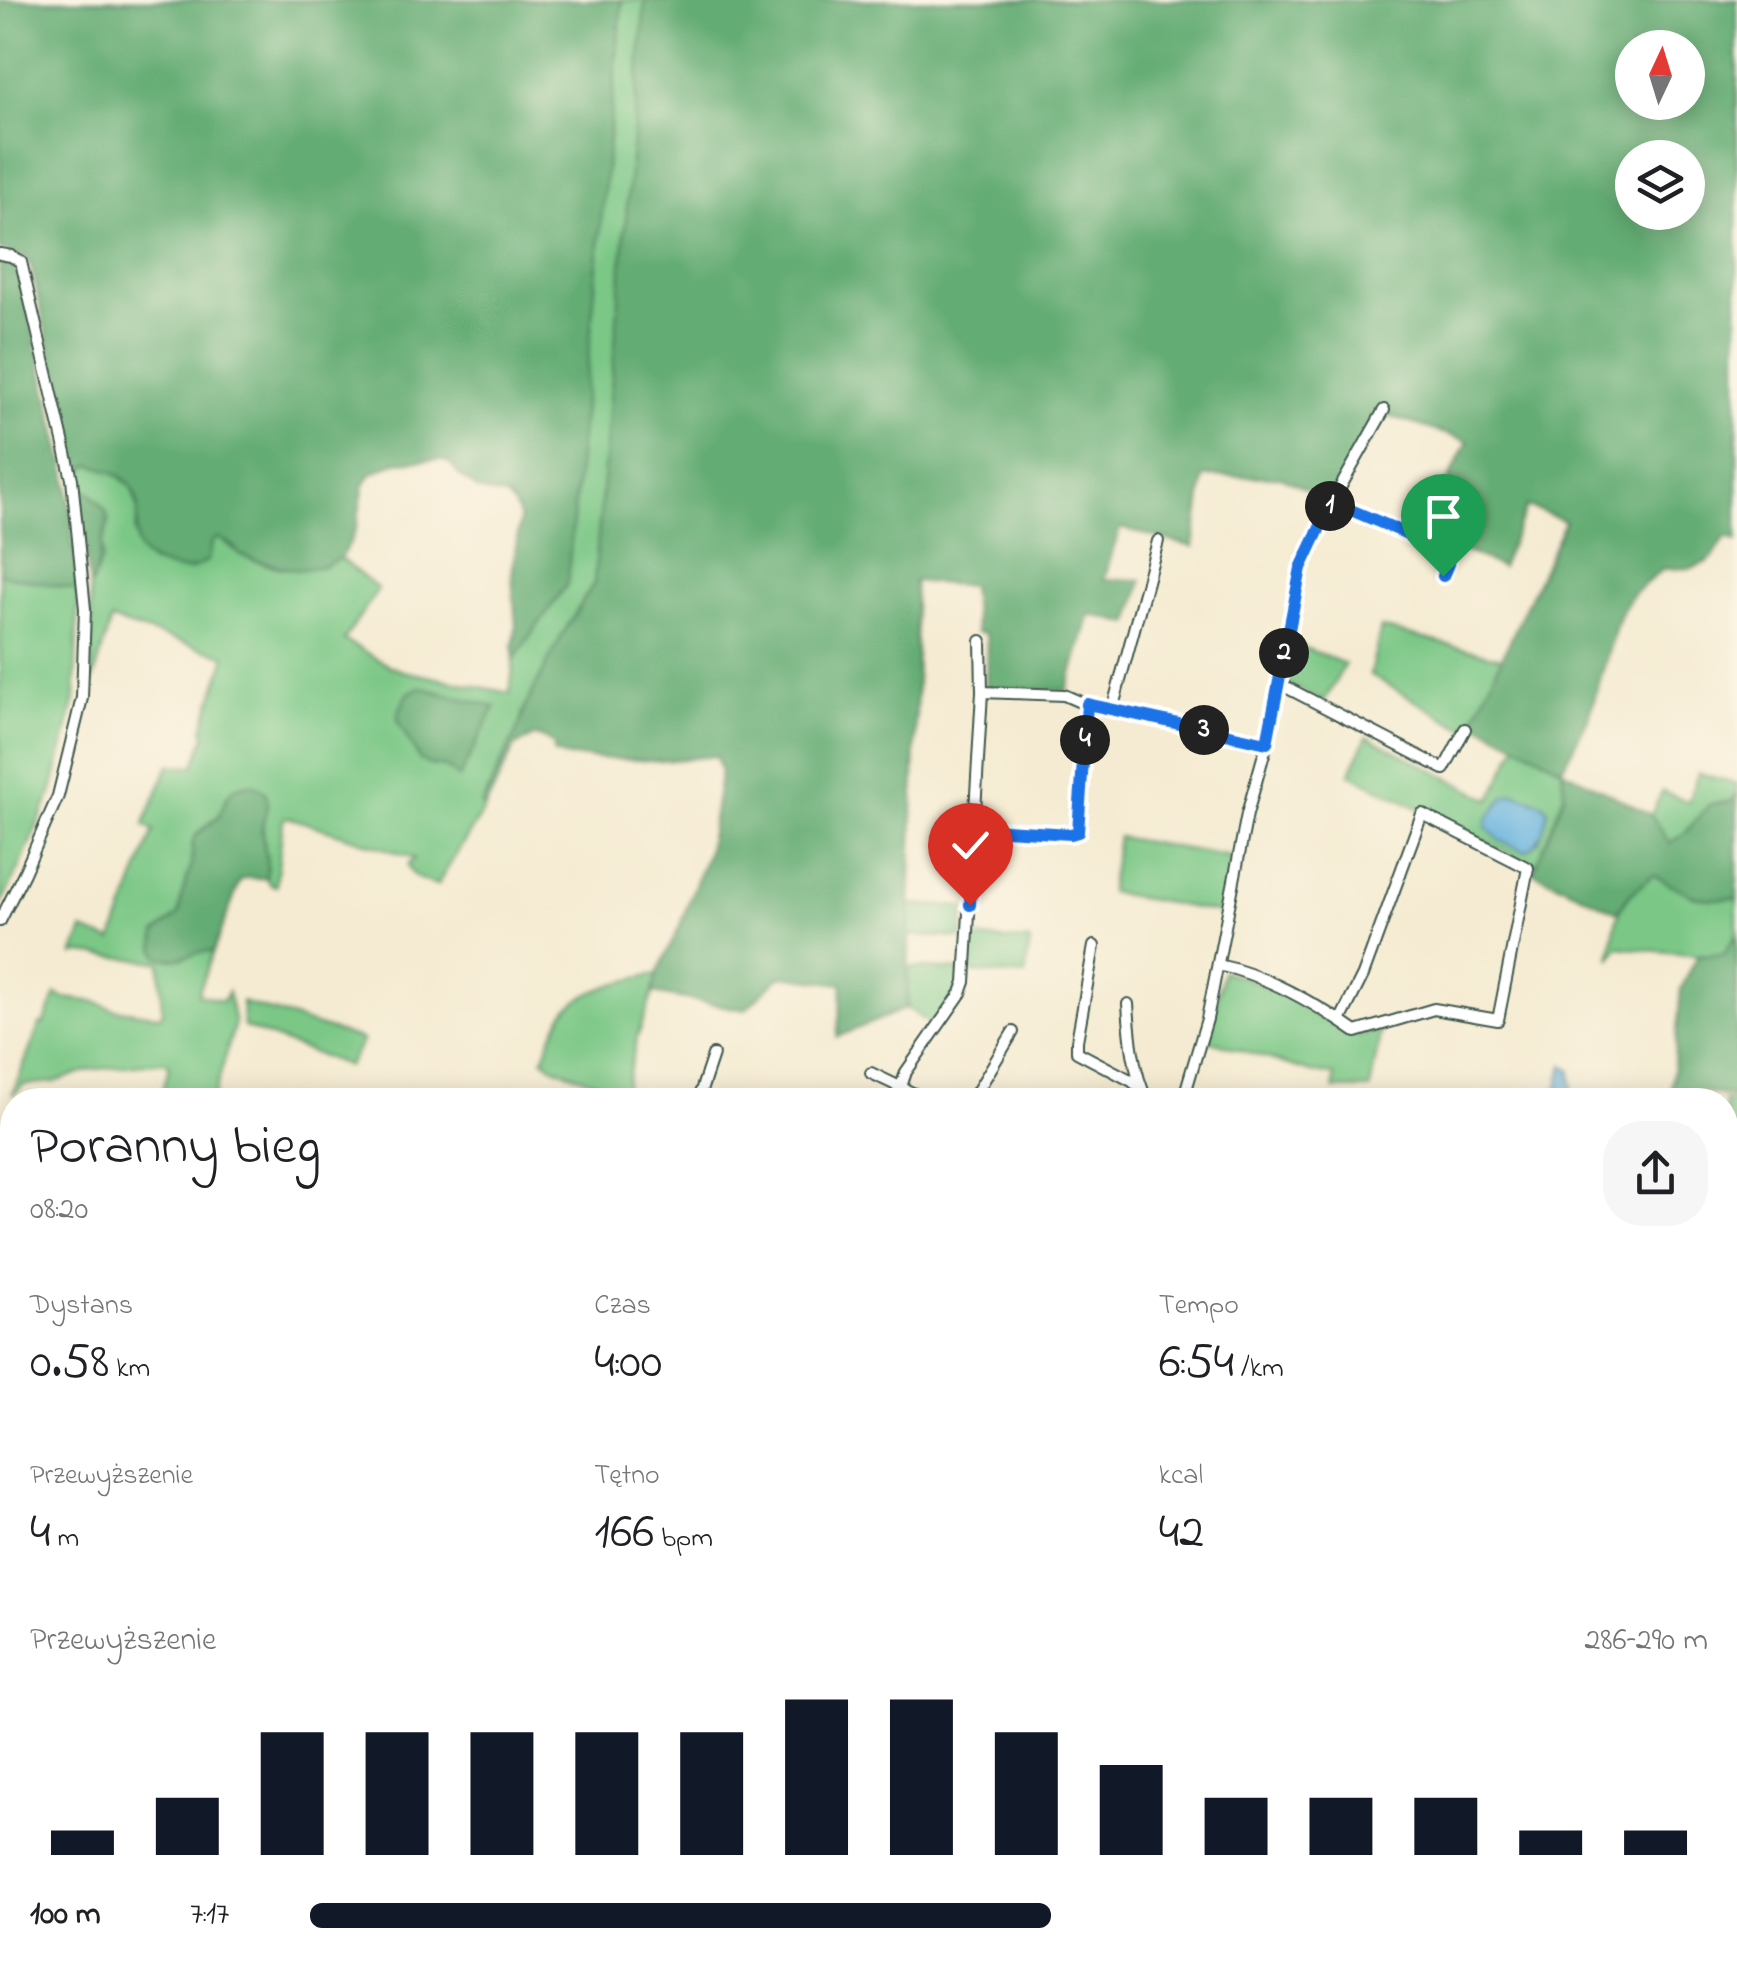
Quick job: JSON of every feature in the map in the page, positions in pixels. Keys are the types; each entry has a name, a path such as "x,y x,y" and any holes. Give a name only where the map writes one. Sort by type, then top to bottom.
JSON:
{"street":[{"path":"0,254 21,262 72,479 85,609 82,698 58,796 0,921"},
{"path":"1187,1088 1218,965 1247,814 1267,743 1301,568 1332,502 1384,410"},
{"path":"1332,502 1438,547 1448,554 1443,576"},
{"path":"1112,710 1158,542"},
{"path":"871,1073 902,1087 906,1072 961,994 965,982 982,692 981,641"},
{"path":"1278,684 1444,769 1465,729"},
{"path":"982,692 1064,695 1112,710 1267,743"},
{"path":"974,828 1078,832 1087,704"},
{"path":"1218,965 1238,969 1290,993 1356,1032 1434,1009 1498,1020 1528,868 1422,814 1363,975 1340,1021"},
{"path":"1094,946 1077,1052 1138,1088"},
{"path":"1128,1004 1142,1088"},
{"path":"979,1088 1014,1032"},
{"path":"702,1088 713,1055"}],"green space":[{"path":"0,0 622,0 567,584 514,659 512,574 520,519 506,497 478,490 441,459 396,462 371,474 364,485 356,528 340,558 324,566 295,570 240,555 232,545 218,538 212,542 208,560 195,568 177,569 153,562 137,545 137,499 127,482 91,464 78,473 31,266 24,256 0,250"},
{"path":"622,0 647,0 594,583 525,707 482,804 484,810 437,885 412,873 408,865 414,858 288,817 283,820 276,886 266,878 266,810 227,797 222,813 193,842 179,914 155,938 183,958 201,951 213,952 198,994 223,1001 228,992 235,1023 216,1088 163,1088 169,1069 164,1062 89,1070 54,1082 15,1088 56,994 113,1009 160,1016 162,1013 160,962 73,955 83,930 112,941 154,830 144,825 169,765 194,766 226,656 111,620 90,691 90,588 102,559 109,522 94,497 80,488 78,473 91,463 111,470 131,486 139,511 135,532 150,562 191,570 218,538 241,554 280,568 317,566 340,558 378,589 344,640 388,665 510,693 514,659 567,584","holes":["495,707 446,767 421,759 408,736"]},
{"path":"645,0 1737,0 1737,541 1726,537 1714,556 1692,568 1663,569 1633,594 1619,616 1589,717 1562,768 1473,721 1565,521 1527,506 1501,567 1422,533 1468,441 1386,415 1328,500 1281,477 1204,476 1194,547 1120,528 1104,579 1142,580 1130,624 1090,614 1067,691 986,687 987,638 984,633 976,633 971,586 914,581 917,681 907,1008 837,1037 843,984 783,976 745,1010 653,993 657,974 708,851 721,771 716,756 661,761 568,757 554,753 554,745 535,736 515,746 484,810 482,804 525,707 594,583"},
{"path":"0,259 9,260 18,268 67,475 78,590 0,574"},
{"path":"80,488 89,491 108,517 90,588"},
{"path":"0,574 78,590 75,699 52,791 0,906"},
{"path":"1381,628 1502,658 1470,727 1461,727 1370,675"},
{"path":"1292,643 1345,664 1324,702 1285,682"},
{"path":"419,687 495,707 459,778 446,767 420,760 398,722 405,698"},
{"path":"1367,736 1491,800 1517,744 1562,769 1564,795 1536,867 1350,774","holes":["1514,793 1544,804 1548,810 1539,841 1526,851 1500,841"]},
{"path":"1562,769 1651,815 1670,843 1686,832 1709,805 1732,801 1737,794 1737,898 1693,896 1653,875 1628,896 1617,912 1533,872 1564,796"},
{"path":"1698,773 1737,784 1737,794 1733,801 1709,805 1683,835 1670,843 1651,815 1662,791 1688,802"},
{"path":"248,784 262,789 267,797 262,829 266,878 240,881 213,952 174,959 159,957 156,933 179,914 195,836 218,818 234,788"},
{"path":"1118,837 1232,857 1221,913 1109,892"},
{"path":"1653,875 1711,899 1737,898 1737,933 1724,954 1618,947 1610,959 1614,930 1624,903"},
{"path":"910,904 965,907 962,938 909,935"},
{"path":"1737,933 1737,1088 1671,1088 1681,989 1698,955 1724,954"},
{"path":"972,938 1030,941 1025,976 969,972"},
{"path":"908,967 961,970 955,993 932,1025 907,1008"},
{"path":"1223,971 1275,990 1356,1036 1381,1030 1370,1088 1334,1088 1334,1075 1311,1072 1208,1040"},
{"path":"657,974 625,1088 610,1088 553,1067 543,1059 570,1006 606,987"},
{"path":"242,1002 363,1040 348,1066 244,1027"}],"water":[{"path":"1514,793 1544,804 1548,810 1539,839 1526,851 1500,841 1486,827 1488,818 1506,795"},
{"path":"1563,1065 1571,1070 1572,1088 1558,1088"}],"route":[{"path":"970,905 974,828 1078,832 1087,704 1267,743 1301,568 1332,502 1438,547 1448,554 1443,576"}]}
